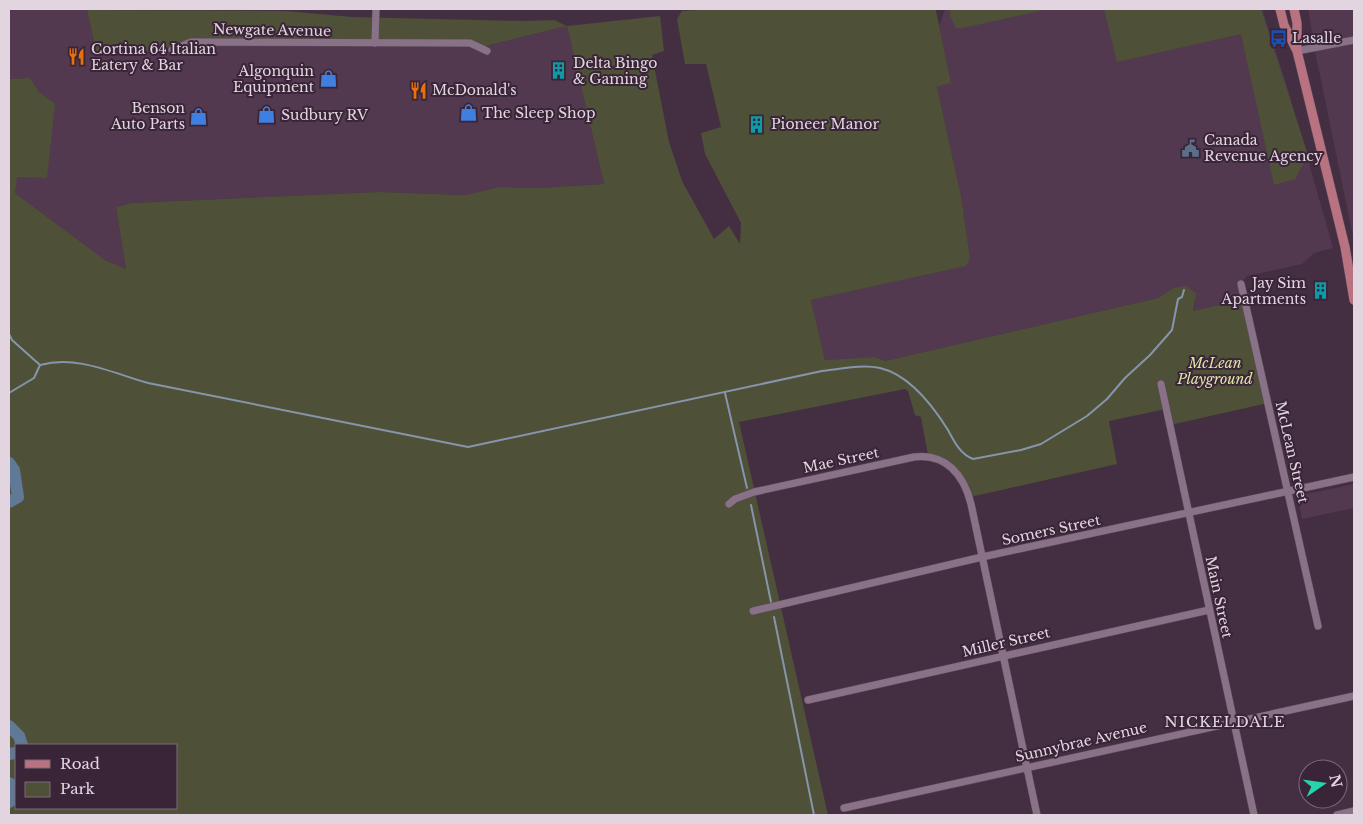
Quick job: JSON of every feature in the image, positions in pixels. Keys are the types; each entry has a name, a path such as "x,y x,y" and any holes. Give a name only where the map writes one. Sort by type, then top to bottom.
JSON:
{"main road":[{"path":"1280,11 1284,25 1297,51"},
{"path":"1295,11 1297,51 1345,246 1354,300"}],"street":[{"path":"375,44 376,9"},
{"path":"1297,51 1354,40"},
{"name":"Newgate Avenue","path":"172,50 191,42 470,43 487,51"},
{"name":"McLean Street","path":"1241,284 1318,626"},
{"name":"Main Street","path":"1161,384 1254,815"},
{"name":"Mae Street","path":"729,504 735,499 754,492 914,457 932,456 942,460 958,473 968,494 982,557"},
{"name":"Somers Street","path":"753,611 982,557 1354,477"},
{"path":"982,557 1037,815"},
{"name":"Miller Street","path":"808,700 1209,610"},
{"name":"Sunnybrae Avenue","path":"844,808 1354,696"},
{"path":"1337,815 1354,812"}],"shaded area":[{"path":"9,9 87,10 96,51 162,51 182,44 470,43 482,47 567,26 604,184 538,188 499,187 466,195 379,192 131,203 116,207 126,269 105,260 15,193 16,177 50,101 39,92 30,78 9,79"},
{"path":"945,9 1262,9 1289,93 1333,248 1314,253 1302,264 1247,276 1241,283 1244,299 1193,311 1195,302 1173,288 1158,298 885,361 875,357 825,360 811,300 965,266 970,258 961,196 937,87 951,83 939,27"},
{"path":"1308,9 1354,9 1354,241 1316,56"},
{"path":"1354,484 1354,508 1302,519 1298,496"}],"green space":[{"name":"McLean Playground","path":"716,9 934,9 936,11 951,83 937,87 961,196 970,258 966,266 811,300 825,360 875,357 885,361 1158,298 1173,288 1186,286 1196,293 1193,311 1244,299 1268,403 1170,425 1166,409 1109,421 1117,464 970,497 958,472 928,455 921,417 915,415 908,391 905,389 739,422 828,815 9,815 9,79 30,78 39,92 55,104 47,178 17,177 15,193 105,260 126,269 116,207 131,203 379,192 466,195 499,187 538,188 604,184 567,26 660,16 664,51 652,55 669,142 682,181 714,239 729,226 740,244 741,223 705,154 701,133 721,127 706,64 685,64 677,19 682,11"},
{"path":"950,9 1048,9 956,28 950,16"},
{"path":"1104,9 1261,9 1308,155 1295,179 1274,185 1241,34 1117,62"},
{"path":"87,10 286,11 352,17 554,20 567,26 482,47 470,43 191,41 162,51 96,51"}],"waterway":[{"path":"9,393 34,378 40,365 68,362 95,366 148,383 468,447 822,371 866,366 891,372 911,384 935,411 961,451 973,459 1021,450 1041,444 1087,416 1107,399 1172,330 1178,299 1182,297 1184,290"},
{"path":"9,334 12,340 40,365"},
{"path":"725,393 747,488"},
{"path":"9,463 14,470 18,497 9,502"},
{"path":"751,505 771,602"},
{"path":"774,617 814,815"},
{"path":"9,726 19,736 22,744"},
{"path":"9,754 15,753"},
{"path":"9,783 13,785 15,793"},
{"path":"9,802 15,798"}],"place":[{"name":"Lasalle","path":"1278,38"},
{"name":"Cortina 64 Italian Eatery & Bar","path":"77,57"},
{"name":"Delta Bingo & Gaming","path":"559,71"},
{"name":"Algonquin Equipment","path":"328,79"},
{"name":"McDonald's","path":"418,90"},
{"name":"The Sleep Shop","path":"468,113"},
{"name":"Sudbury RV","path":"267,115"},
{"name":"Benson Auto Parts","path":"199,116"},
{"name":"Pioneer Manor","path":"757,124"},
{"name":"Canada Revenue Agency","path":"1190,148"},
{"name":"Jay Sim Apartments","path":"1320,291"}],"district":[{"name":"NICKELDALE","path":"1225,722"}]}
